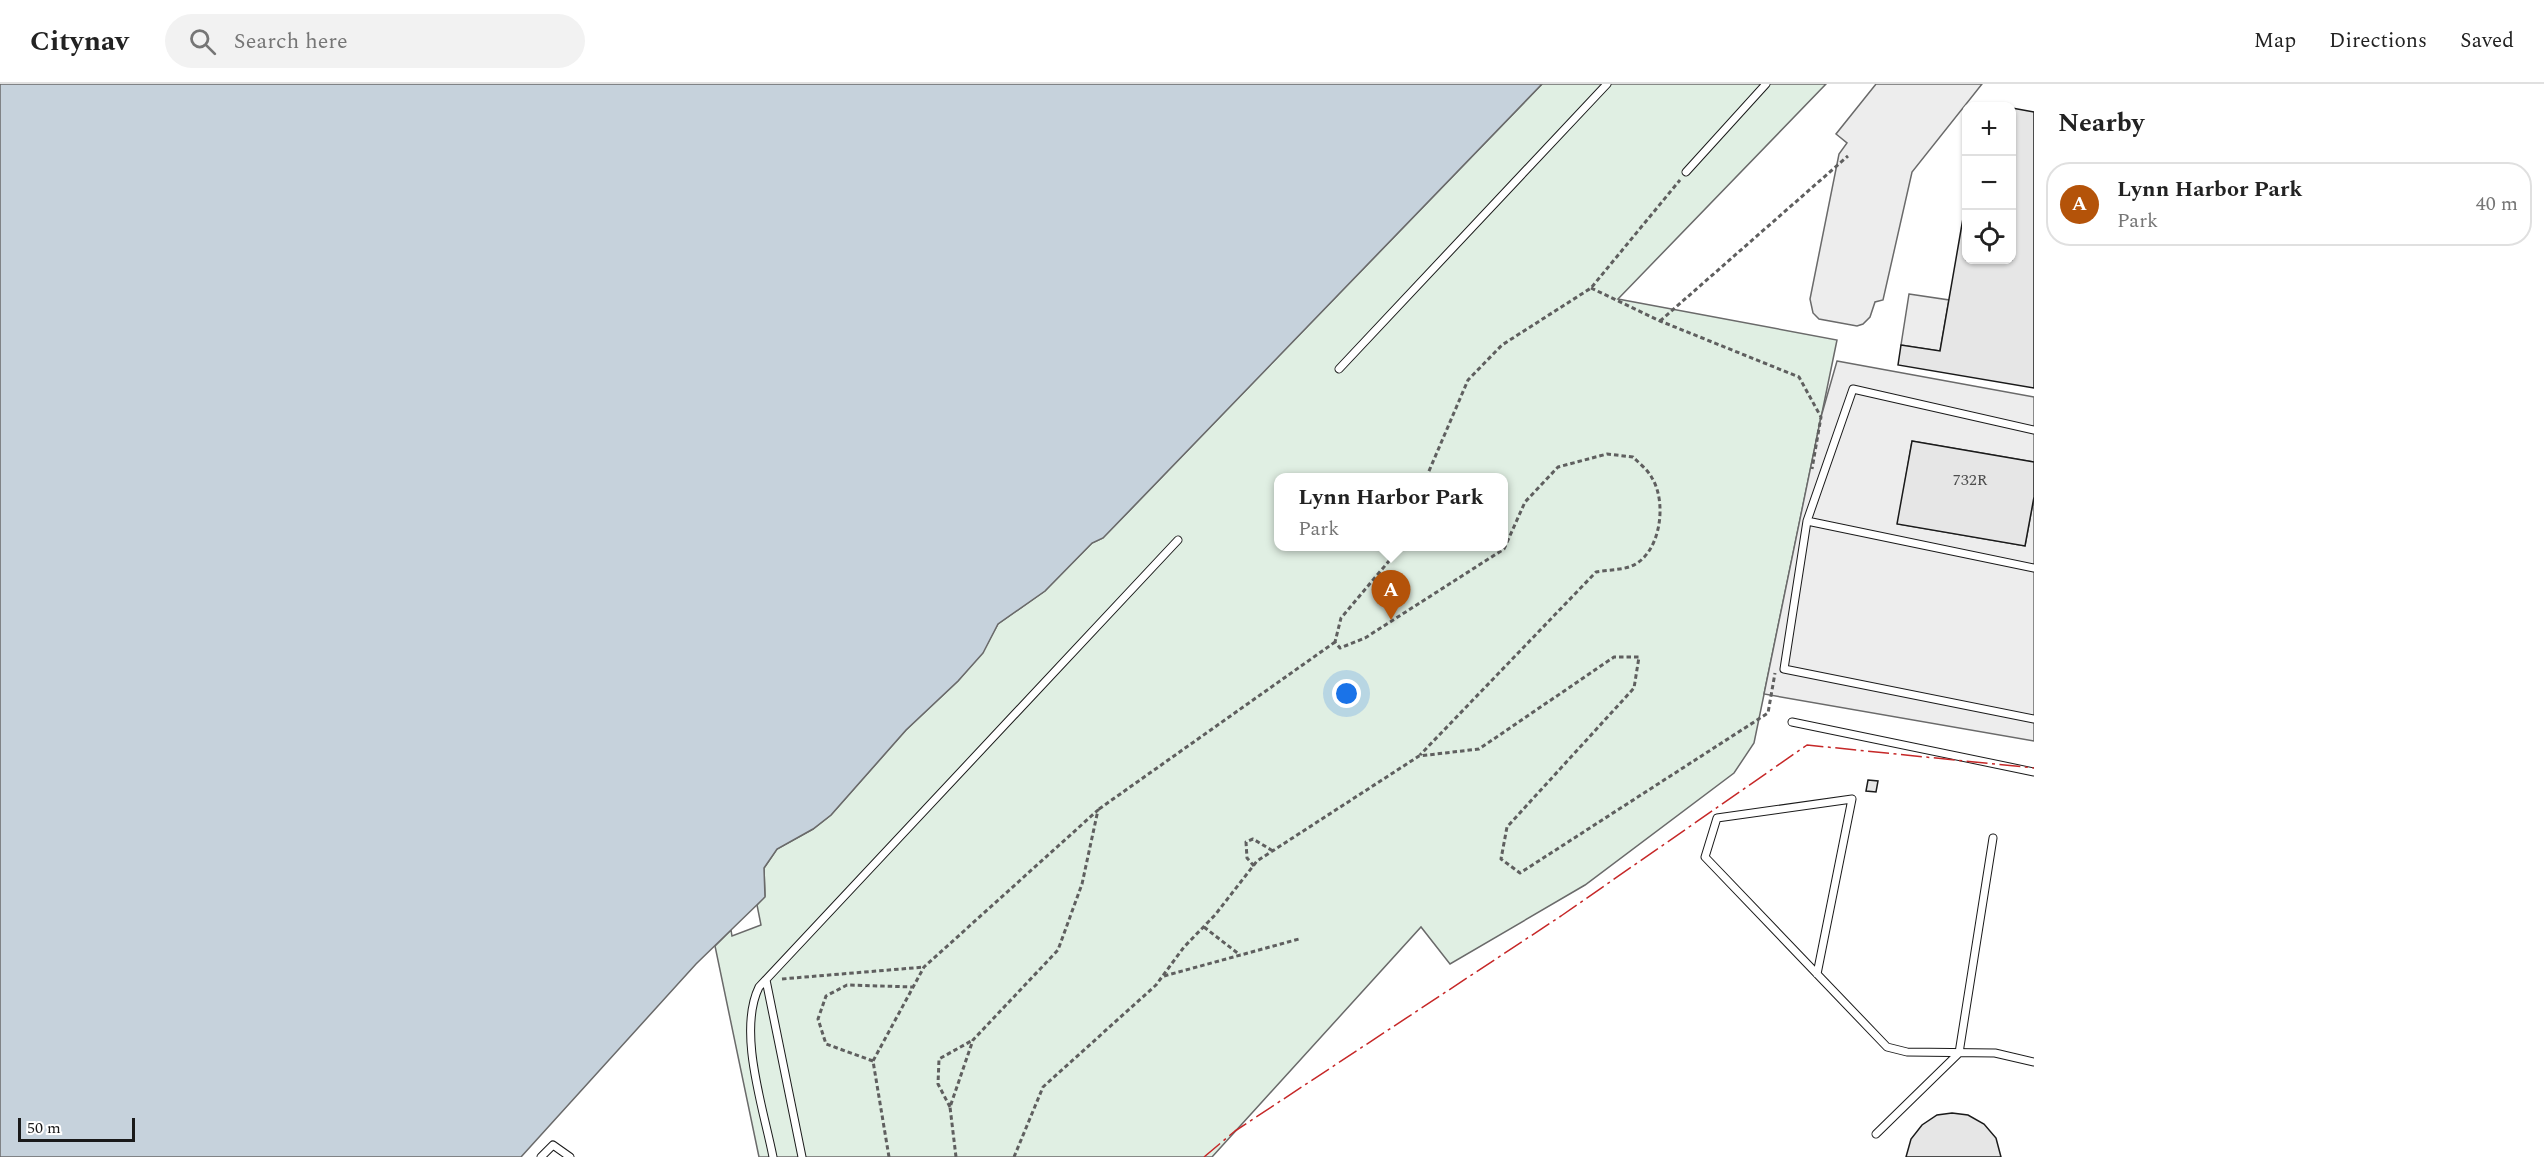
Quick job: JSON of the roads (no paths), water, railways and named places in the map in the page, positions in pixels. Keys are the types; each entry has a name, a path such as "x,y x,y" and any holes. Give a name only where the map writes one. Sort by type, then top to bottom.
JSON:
{"lane":[{"path":"1339,369 1607,84"},
{"path":"1686,172 1766,84"},
{"path":"2034,430 1853,389 1807,521 1784,669 2034,719"},
{"path":"1807,521 2034,568"},
{"path":"773,1157 751,1040 753,1004 759,987 1178,540"},
{"path":"1792,722 2034,772"},
{"path":"1817,974 1852,799 1717,818 1706,857 1817,974 1887,1047 1907,1052 1995,1053 2034,1062"},
{"path":"1876,1134 1959,1053 1993,838"},
{"path":"766,980 802,1157"},
{"path":"542,1157 553,1144 570,1157"}],"place":[{"name":"Lynn Harbor Park","path":"1391,620"}]}
